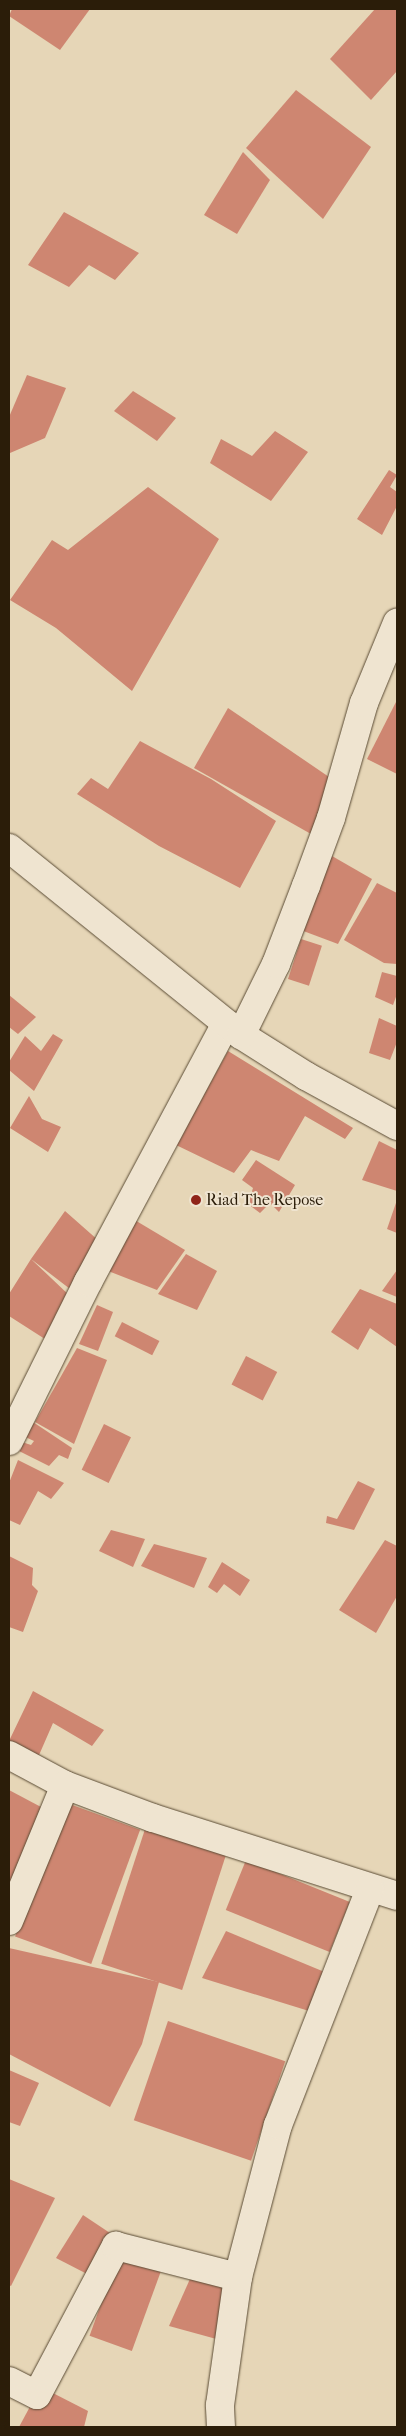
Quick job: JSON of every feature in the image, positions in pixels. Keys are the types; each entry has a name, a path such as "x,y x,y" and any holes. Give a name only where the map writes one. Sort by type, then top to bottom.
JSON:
{"street":[{"path":"9,1441 88,1282 233,1029 276,964 331,818 364,703 397,623"},
{"path":"9,848 233,1029 306,1076 397,1126"},
{"path":"9,1755 65,1784 152,1818 370,1889 397,1896"},
{"path":"9,1921 65,1784"},
{"path":"221,2427 220,2406 238,2277 278,2125 370,1889"},
{"path":"9,2381 37,2394 116,2246 238,2277"}],"building":[{"path":"12,9 90,9 60,50 9,16"},
{"path":"375,9 397,9 397,71 371,100 330,59"},
{"path":"296,90 371,147 323,219 246,148"},
{"path":"243,152 270,180 237,234 204,215"},
{"path":"64,212 139,253 115,280 89,265 69,287 28,265"},
{"path":"27,375 66,388 45,438 10,453 9,417"},
{"path":"133,391 176,418 157,441 114,411"},
{"path":"275,431 308,452 271,501 210,463 221,439 252,456"},
{"path":"389,470 397,475 390,487 397,492 397,506 382,535 357,519"},
{"path":"148,487 219,539 132,691 56,628 10,600 52,540 68,550"},
{"path":"397,700 397,774 367,759"},
{"path":"228,708 332,779 318,838 194,768"},
{"path":"140,741 211,779 276,821 240,888 159,846 77,794 91,778 108,789"},
{"path":"332,856 372,879 338,944 298,929"},
{"path":"377,883 397,893 397,964 384,963 344,940"},
{"path":"301,939 322,946 309,986 288,979"},
{"path":"382,972 397,976 397,994 393,1005 375,997"},
{"path":"9,995 36,1017 18,1034 9,1027"},
{"path":"379,1018 397,1026 397,1042 390,1060 369,1053"},
{"path":"53,1034 63,1040 34,1091 9,1070 9,1062 25,1036 41,1051"},
{"path":"228,1051 353,1128 345,1139 305,1116 279,1161 251,1150 234,1173 176,1145"},
{"path":"29,1096 42,1119 61,1127 48,1152 10,1128"},
{"path":"379,1141 397,1150 397,1191 362,1180"},
{"path":"256,1160 295,1185 279,1212 270,1203 260,1213 248,1204 253,1188 242,1180"},
{"path":"397,1200 397,1233 387,1229"},
{"path":"65,1211 99,1241 74,1292 31,1259"},
{"path":"133,1219 185,1250 157,1290 103,1269"},
{"path":"186,1254 217,1271 197,1310 158,1294"},
{"path":"31,1259 70,1296 48,1341 9,1316 9,1294"},
{"path":"397,1270 397,1297 382,1291"},
{"path":"360,1289 397,1304 397,1347 370,1328 358,1350 331,1332"},
{"path":"97,1305 113,1312 98,1351 79,1344"},
{"path":"122,1322 159,1341 152,1355 115,1336"},
{"path":"77,1348 107,1360 74,1444 35,1422"},
{"path":"246,1356 277,1372 263,1400 231,1385"},
{"path":"27,1418 72,1448 68,1459 59,1455 49,1466 19,1451 22,1442 31,1445 34,1441 19,1434"},
{"path":"104,1424 131,1437 109,1483 82,1470"},
{"path":"18,1460 64,1483 51,1499 38,1491 20,1525 9,1520 9,1483"},
{"path":"358,1481 375,1489 354,1530 326,1523 327,1516 337,1519"},
{"path":"111,1530 145,1539 133,1567 99,1551"},
{"path":"385,1540 397,1546 397,1596 376,1633 339,1610"},
{"path":"154,1544 207,1558 194,1588 141,1566"},
{"path":"9,1556 33,1568 32,1585 38,1591 23,1632 9,1627"},
{"path":"222,1562 250,1580 240,1596 224,1584 217,1593 208,1587"},
{"path":"33,1691 104,1730 92,1746 53,1723 36,1762 9,1749 9,1741"},
{"path":"9,1790 41,1807 9,1891"},
{"path":"64,1802 140,1830 91,1964 15,1936"},
{"path":"147,1823 228,1849 182,1990 101,1964"},
{"path":"246,1860 350,1902 330,1952 226,1910"},
{"path":"226,1931 327,1973 309,2011 202,1978"},
{"path":"9,1948 159,1982 142,2044 110,2107 9,2054"},
{"path":"168,2021 285,2061 251,2161 134,2120"},
{"path":"9,2070 39,2083 20,2126 9,2122"},
{"path":"9,2179 55,2198 11,2286 9,2285"},
{"path":"83,2215 110,2233 91,2276 56,2258"},
{"path":"120,2252 162,2267 132,2351 90,2336"},
{"path":"194,2270 227,2280 220,2340 169,2326"},
{"path":"47,2390 88,2411 84,2427 19,2427 33,2401"}],"place":[{"name":"Riad The Repose","path":"196,1200"}]}
